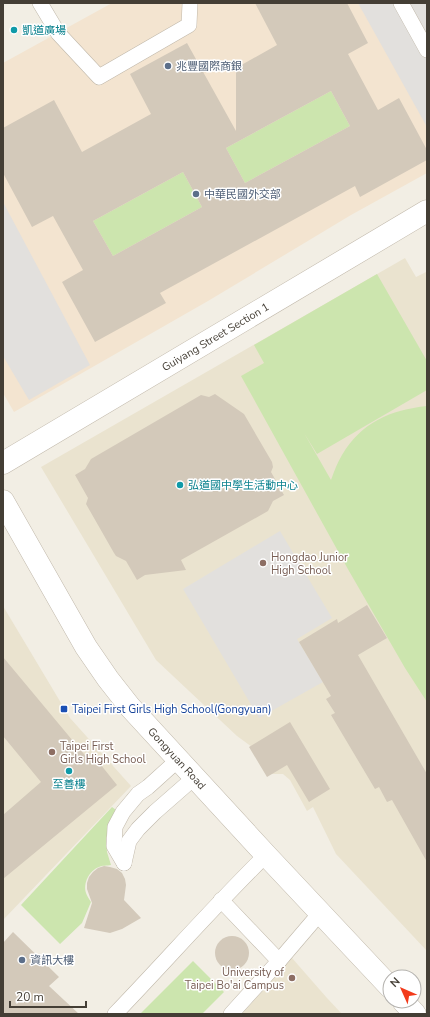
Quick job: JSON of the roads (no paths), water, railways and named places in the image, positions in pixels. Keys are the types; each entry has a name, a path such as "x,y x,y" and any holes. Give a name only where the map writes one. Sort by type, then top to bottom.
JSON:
{"street":[{"name":"Guiyang Street Section 1","path":"3,463 427,211"},
{"name":"Gongyuan Road","path":"3,501 86,647 130,707 382,979"}],"lane":[{"path":"40,3 58,34 99,77 189,25 190,3"},
{"path":"401,3 427,50"},
{"path":"179,759 138,794 120,817 115,827 114,846 124,863 129,841 138,829 195,777"},
{"path":"115,1014 221,900 266,855"},
{"path":"221,900 279,961"},
{"path":"231,1014 320,913"}],"place":[{"name":"凱道廣場","path":"14,30"},
{"name":"兆豐國際商銀","path":"168,66"},
{"name":"中華民國外交部","path":"196,194"},
{"name":"弘道國中學生活動中心","path":"180,485"},
{"name":"Hongdao Junior High School","path":"263,563"},
{"name":"Taipei First Girls High School(Gongyuan)","path":"64,709"},
{"name":"Taipei First Girls High School","path":"52,752"},
{"name":"至善樓","path":"69,771"},
{"name":"資訊大樓","path":"22,960"},
{"name":"University of Taipei Bo'ai Campus","path":"292,978"}]}
